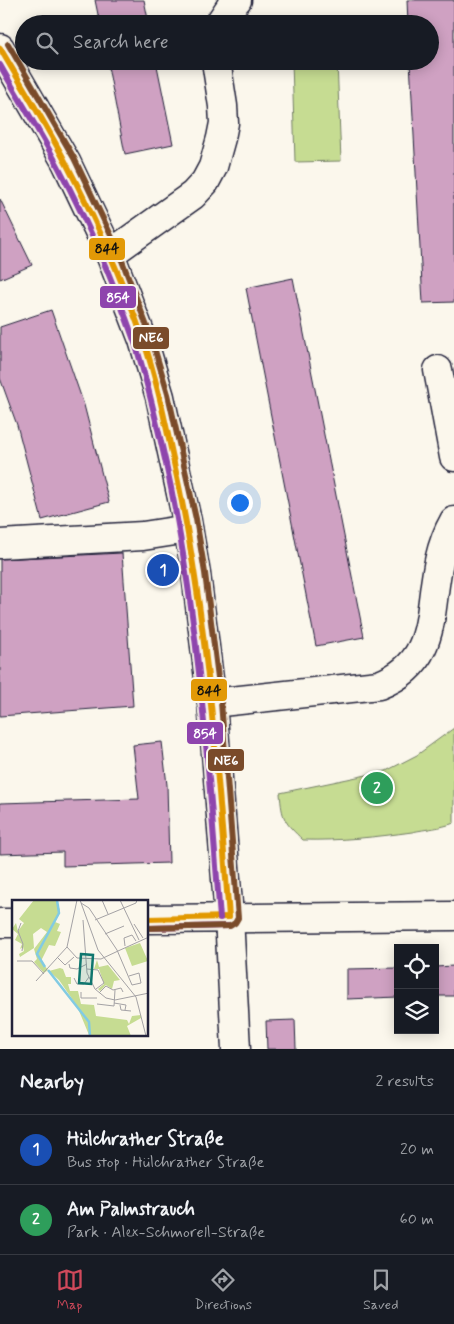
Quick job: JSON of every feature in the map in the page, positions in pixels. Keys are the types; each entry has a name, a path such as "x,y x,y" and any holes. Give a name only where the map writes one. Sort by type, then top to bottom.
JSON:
{"street":[{"path":"0,48 66,162 110,254 143,340 160,397 196,574 212,703 229,917 236,1049"},
{"path":"110,254 193,195 205,182 214,167 224,123 217,70"},
{"path":"438,370 454,457"},
{"path":"212,703 379,685 398,680 422,666 436,649 441,634 442,558 447,534 454,521"},
{"path":"0,544 143,536 188,529"},
{"path":"149,919 454,916"}],"green space":[{"path":"292,70 337,70 341,161 295,162"},
{"path":"454,728 454,823 385,836 303,840 285,820 280,793 386,771 417,755"}],"building":[{"path":"95,0 144,0 147,15 98,15"},
{"path":"407,0 454,0 454,302 423,303 410,70 439,70 439,15 408,15"},
{"path":"109,70 158,70 173,144 125,154"},
{"path":"0,199 32,265 0,279"},
{"path":"293,278 364,637 316,646 246,288"},
{"path":"51,310 84,405 109,502 42,520 17,425 0,378 0,327"},
{"path":"122,553 133,706 0,716 0,559"},
{"path":"162,742 167,785 169,863 63,866 63,852 0,854 0,803 139,799 133,745"},
{"path":"454,966 454,996 439,996 439,967"},
{"path":"394,968 394,997 347,999 347,969"},
{"path":"295,1020 296,1049 267,1049 266,1021"}],"transit line":[{"name":"NE6","path":"8,44 15,56"},
{"name":"844","path":"0,48 58,148 98,228 135,317 157,385 185,519 203,632 215,746 229,917"},
{"name":"854","path":"0,65 58,166 90,231 127,321 148,388 166,464 187,577 201,690 220,918"},
{"name":"NE6","path":"23,70 74,158 118,250 151,337 168,394 196,519 205,573 221,702 238,918 230,926 149,928"},
{"name":"844","path":"149,919 229,917"},
{"name":"854","path":"149,928 229,926"}],"place":[{"name":"Hülchrather Straße","path":"163,570"},
{"name":"Am Palmstrauch","path":"377,788"}]}
